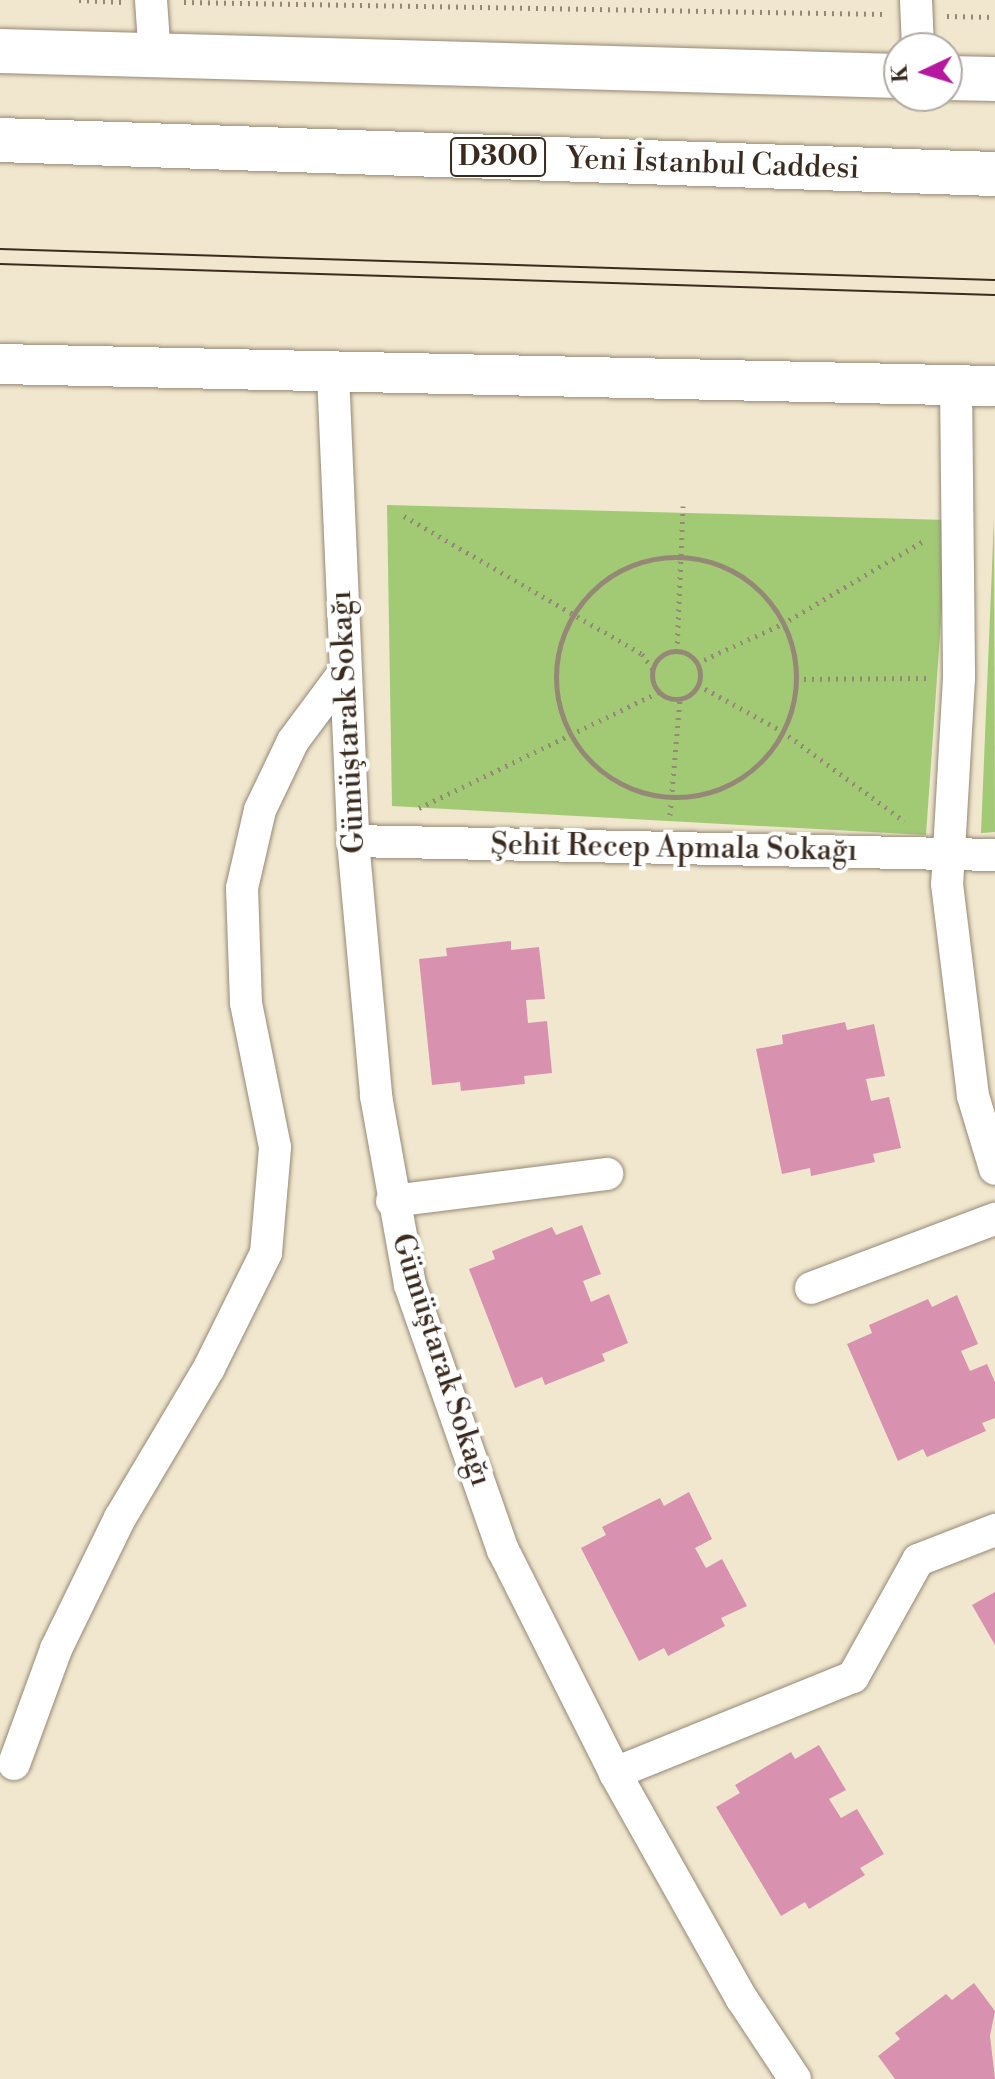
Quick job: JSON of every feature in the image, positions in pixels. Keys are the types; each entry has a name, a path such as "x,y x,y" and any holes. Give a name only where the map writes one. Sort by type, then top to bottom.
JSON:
{"highway":[{"path":"0,51 883,76"},
{"path":"963,78 995,79"},
{"name":"Yeni İstanbul Caddesi","path":"0,140 995,174"}],"street":[{"path":"151,2 155,57"},
{"path":"916,7 917,32"},
{"path":"0,364 333,374 995,386"},
{"name":"Gümüştarak Sokağı","path":"333,374 343,674 353,841 376,1096 392,1201 431,1352 503,1550 615,1773 742,1999 795,2079"},
{"path":"956,384 961,519 959,678 947,884 973,1096 995,1169"},
{"path":"14,1764 56,1649 120,1518 209,1368 266,1253 275,1147 246,1003 242,888 260,810 293,741 343,674"},
{"name":"Şehit Recep Apmala Sokağı","path":"353,841 995,855"},
{"path":"392,1201 607,1174"},
{"path":"811,1288 995,1219"},
{"path":"615,1773 853,1677 918,1560 995,1530"}],"path":[{"path":"79,0 916,7 995,17"},
{"path":"677,651 683,506"},
{"path":"404,516 573,618 642,654 653,669 659,692"},
{"path":"697,663 782,624 961,519"},
{"path":"655,558 696,558 735,572 767,598 782,624 796,679 782,731 771,751 744,777 709,794 671,798 633,790 600,771 569,731 559,707 556,669 573,618 585,598 617,572 655,558"},
{"path":"653,669 661,656 677,651 697,663"},
{"path":"697,663 698,685"},
{"path":"796,679 959,678"},
{"path":"668,848 680,699 698,685"},
{"path":"698,685 782,731 950,854"},
{"path":"407,814 569,731 659,692 680,699"}],"green space":[{"path":"387,505 948,520 926,835 392,806"},
{"path":"994,519 995,832 981,833"}],"building":[{"path":"511,941 511,950 539,947 545,999 526,1000 528,1023 547,1021 552,1073 524,1076 525,1084 461,1091 460,1082 432,1085 419,959 447,956 446,948"},
{"path":"845,1022 847,1030 874,1024 885,1076 866,1079 871,1101 889,1097 901,1148 873,1154 875,1162 811,1176 810,1168 782,1174 756,1049 783,1044 782,1035"},
{"path":"582,1225 601,1274 583,1281 591,1302 609,1294 628,1343 602,1354 605,1361 545,1385 542,1377 515,1388 469,1269 495,1259 492,1251 552,1227 556,1235"},
{"path":"957,1295 978,1344 961,1351 970,1371 987,1364 995,1382 995,1418 982,1423 986,1431 927,1457 923,1449 898,1461 847,1344 872,1333 869,1325 928,1299 932,1307"},
{"path":"689,1492 712,1539 695,1548 706,1568 722,1559 747,1606 721,1618 725,1626 668,1656 664,1648 639,1661 581,1548 606,1535 602,1527 660,1498 664,1506"},
{"path":"995,1592 995,1645 972,1605"},
{"path":"819,1745 846,1790 829,1799 841,1818 857,1809 884,1854 860,1868 865,1875 809,1909 805,1902 781,1916 716,1807 740,1793 735,1785 791,1752 795,1759"},
{"path":"974,1983 995,2011 990,2036 995,2079 895,2079 878,2056 900,2039 895,2033 946,1994 952,2000"}],"tram line":[{"path":"0,249 995,280"},
{"path":"0,264 995,295"}]}
